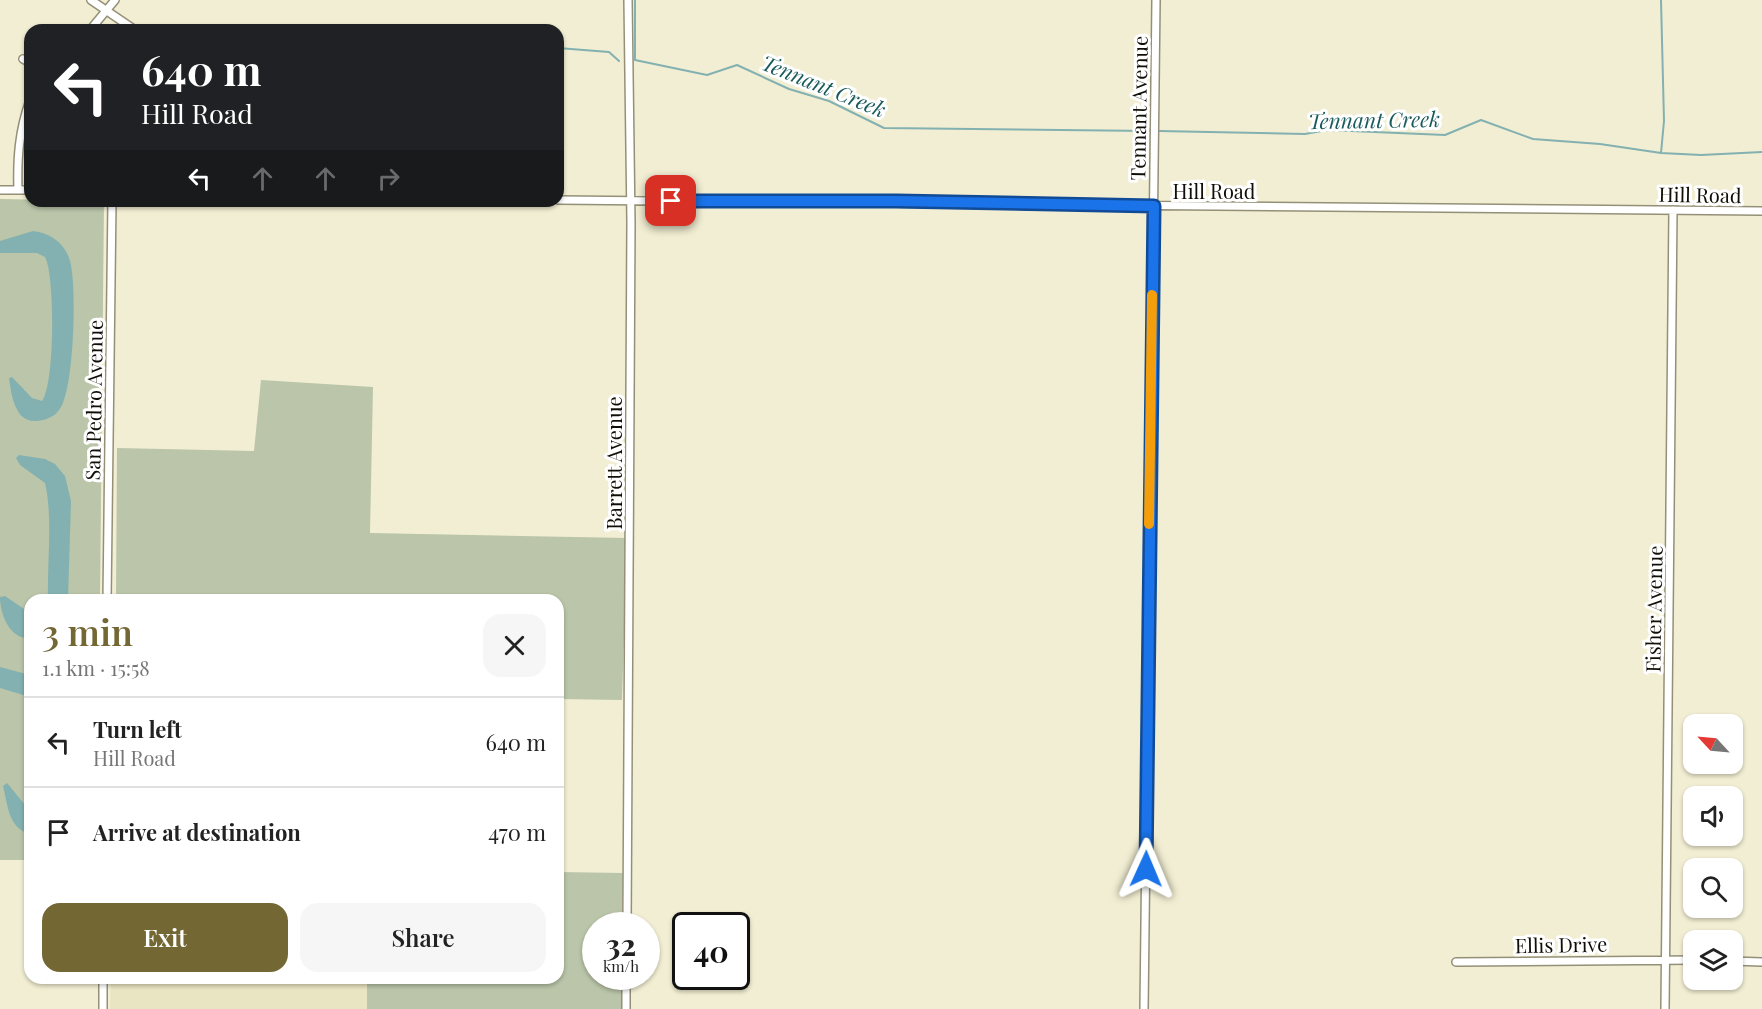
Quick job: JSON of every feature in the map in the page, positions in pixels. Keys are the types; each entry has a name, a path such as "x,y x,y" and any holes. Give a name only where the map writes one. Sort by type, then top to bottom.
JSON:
{"street":[{"path":"91,0 127,24"},
{"path":"95,24 115,0"},
{"name":"Barrett Avenue","path":"627,912 631,223 628,0"},
{"name":"Tennant Avenue","path":"1144,1009 1156,0"},
{"path":"18,190 18,146 24,117"},
{"path":"0,190 24,190"},
{"name":"Hill Road","path":"564,200 897,201 1154,206 1762,211"},
{"name":"San Pedro Avenue","path":"107,594 112,207"},
{"name":"Fisher Avenue","path":"1665,1009 1673,210"},
{"name":"Ellis Drive","path":"1456,962 1683,960"},
{"path":"1743,961 1762,962"},
{"path":"103,984 103,1009"},
{"path":"626,990 626,1009"}],"shaded area":[{"path":"111,984 367,984 367,1009 110,1009"}],"green space":[{"path":"0,199 24,199 24,207 104,207 100,594 24,594 24,860 0,860"},
{"path":"261,380 373,387 370,533 627,538 622,700 564,699 564,594 116,594 117,448 254,451"},
{"path":"564,872 623,873 622,912 582,912 582,990 621,990 621,1009 367,1009 367,984 564,984"}],"water":[{"path":"33,231 56,240 68,255 72,274 74,312 69,378 61,407 51,417 34,421 27,419 17,410 9,378 12,377 32,398 42,401 46,391 51,353 52,306 48,267 45,257 37,253 0,253 0,241"},
{"path":"19,455 45,459 55,464 65,476 71,501 68,594 48,594 49,525 45,483 20,465 16,458"},
{"path":"5,596 24,609 24,638 17,635 8,625 0,604 0,597"},
{"path":"0,667 24,673 24,695 0,688"},
{"path":"7,783 24,804 24,831 17,827 10,815 3,786"}],"waterway":[{"name":"Tennant Creek","path":"635,0 635,60 707,75 737,65 789,89 829,101 884,128 1150,131"},
{"path":"1661,0 1664,121 1661,153"},
{"name":"Tennant Creek","path":"564,48 609,52 619,61"},
{"name":"Tennant Creek","path":"1159,131 1305,134 1327,130 1445,135 1481,120 1533,139 1600,144 1661,153 1701,155 1762,152"}],"slow traffic":[{"path":"1149,524 1152,295"}],"route":[{"path":"671,201 897,201 1154,206 1146,869"}]}
